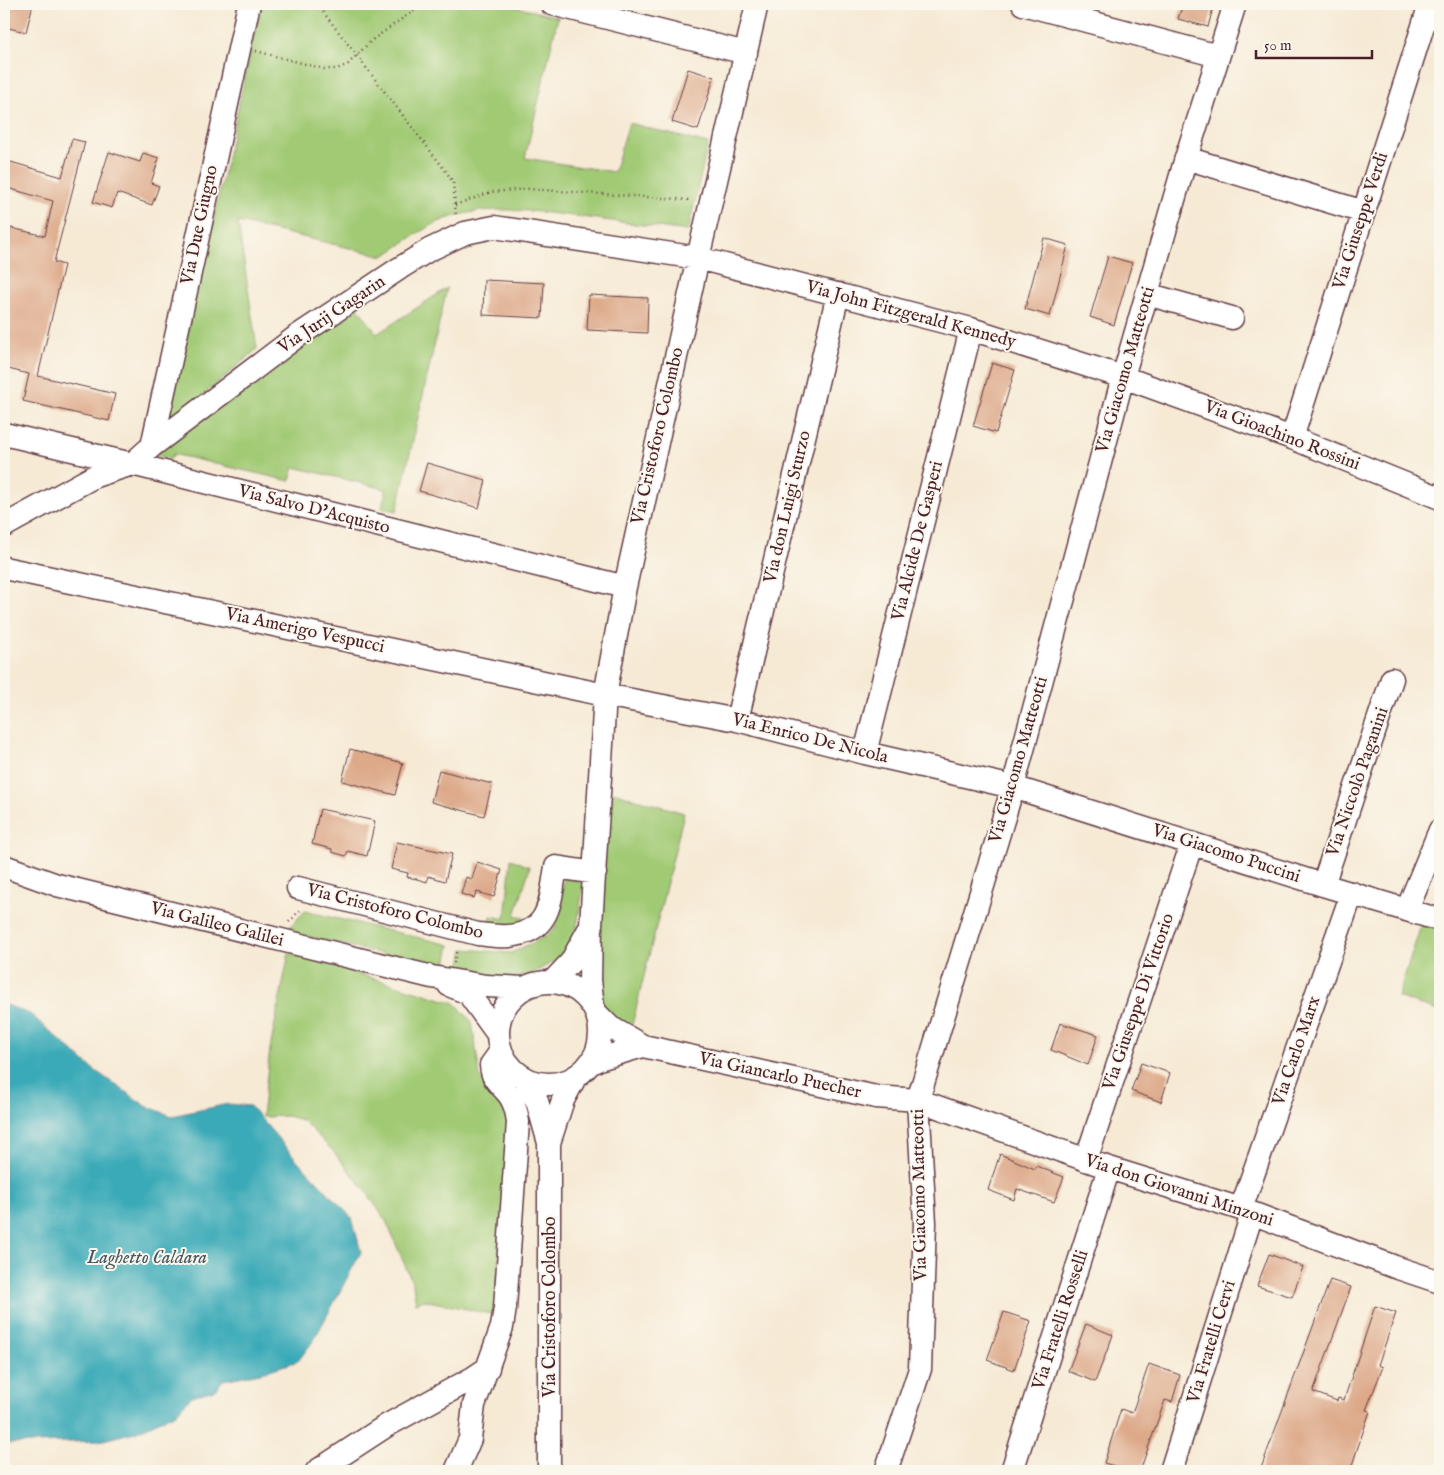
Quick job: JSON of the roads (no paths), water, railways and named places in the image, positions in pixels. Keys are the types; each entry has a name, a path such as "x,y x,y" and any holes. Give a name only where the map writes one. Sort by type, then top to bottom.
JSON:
{"street":[{"name":"Via Due Giugno","path":"152,446 249,4"},
{"path":"552,4 746,53"},
{"name":"Via Cristoforo Colombo","path":"595,1010 590,980 591,925 605,695 625,587 711,201 758,4"},
{"path":"1023,4 1218,56"},
{"name":"Via Giacomo Matteotti","path":"886,1471 920,1369 925,1222 918,1100 1013,787 1146,294 1186,158 1235,4"},
{"name":"Via Giuseppe Verdi","path":"1292,438 1430,4"},
{"path":"1186,158 1364,212"},
{"name":"Via Jurij Gagarin","path":"4,526 95,476 132,464 152,446 296,337 429,250 465,233 494,227 698,258"},
{"name":"Via John Fitzgerald Kennedy","path":"698,258 971,329 1123,377"},
{"name":"Via don Luigi Sturzo","path":"737,720 838,294"},
{"path":"1146,294 1232,318"},
{"name":"Via Alcide De Gasperi","path":"865,753 971,329"},
{"name":"Via Gioachino Rossini","path":"1123,377 1292,438 1440,498"},
{"name":"Via Salvo D’Acquisto","path":"4,434 625,587"},
{"name":"Via Amerigo Vespucci","path":"4,568 605,695"},
{"name":"Via Niccolò Paganini","path":"1323,885 1392,679"},
{"name":"Via Enrico De Nicola","path":"605,695 737,720 865,753 1013,787"},
{"name":"Via Giacomo Puccini","path":"1013,787 1440,920"},
{"path":"1407,910 1440,830"},
{"name":"Via Giuseppe Di Vittorio","path":"1086,1160 1192,844"},
{"name":"Via Galileo Galilei","path":"4,866 58,885 432,977 486,986 524,988"},
{"name":"Via Cristoforo Colombo","path":"298,888 478,934 508,936 528,932 541,922 548,906 556,867 594,873"},
{"name":"Via Carlo Marx","path":"1247,1212 1352,893"},
{"name":"Via Cristoforo Colombo","path":"553,981 571,962 582,945 591,925"},
{"name":"Via Galileo Galilei","path":"432,977 468,993 499,1042"},
{"path":"456,1471 470,1439 474,1405 502,1326 505,1308 518,1122 514,1104 509,1095 491,1074 491,1065 499,1042 499,1019 504,1007 513,996 524,988 538,982 553,981 569,985 583,994 595,1010 600,1032 598,1049 583,1070 564,1082 550,1084 537,1083 524,1078 510,1067 499,1042"},
{"name":"Via Giancarlo Puecher","path":"595,1010 610,1027 643,1046 876,1096 918,1100"},
{"name":"Via Giancarlo Puecher","path":"583,1070 599,1059 643,1046"},
{"name":"Via Cristoforo Colombo","path":"549,1143 563,1100 583,1070"},
{"name":"Via Cristoforo Colombo","path":"524,1078 537,1101 549,1143 549,1471"},
{"name":"Via don Giovanni Minzoni","path":"918,1100 1109,1168 1247,1212 1440,1282"},
{"name":"Via Fratelli Rosselli","path":"1012,1471 1109,1168"},
{"name":"Via Fratelli Cervi","path":"1171,1471 1247,1212"},
{"path":"317,1471 386,1426 488,1368"}],"water":[{"name":"Laghetto Caldara","path":"4,1004 30,1014 93,1069 146,1106 172,1116 228,1104 250,1106 297,1160 352,1218 361,1252 314,1340 298,1361 260,1373 223,1380 215,1390 192,1396 176,1413 135,1432 99,1441 4,1444"}]}
